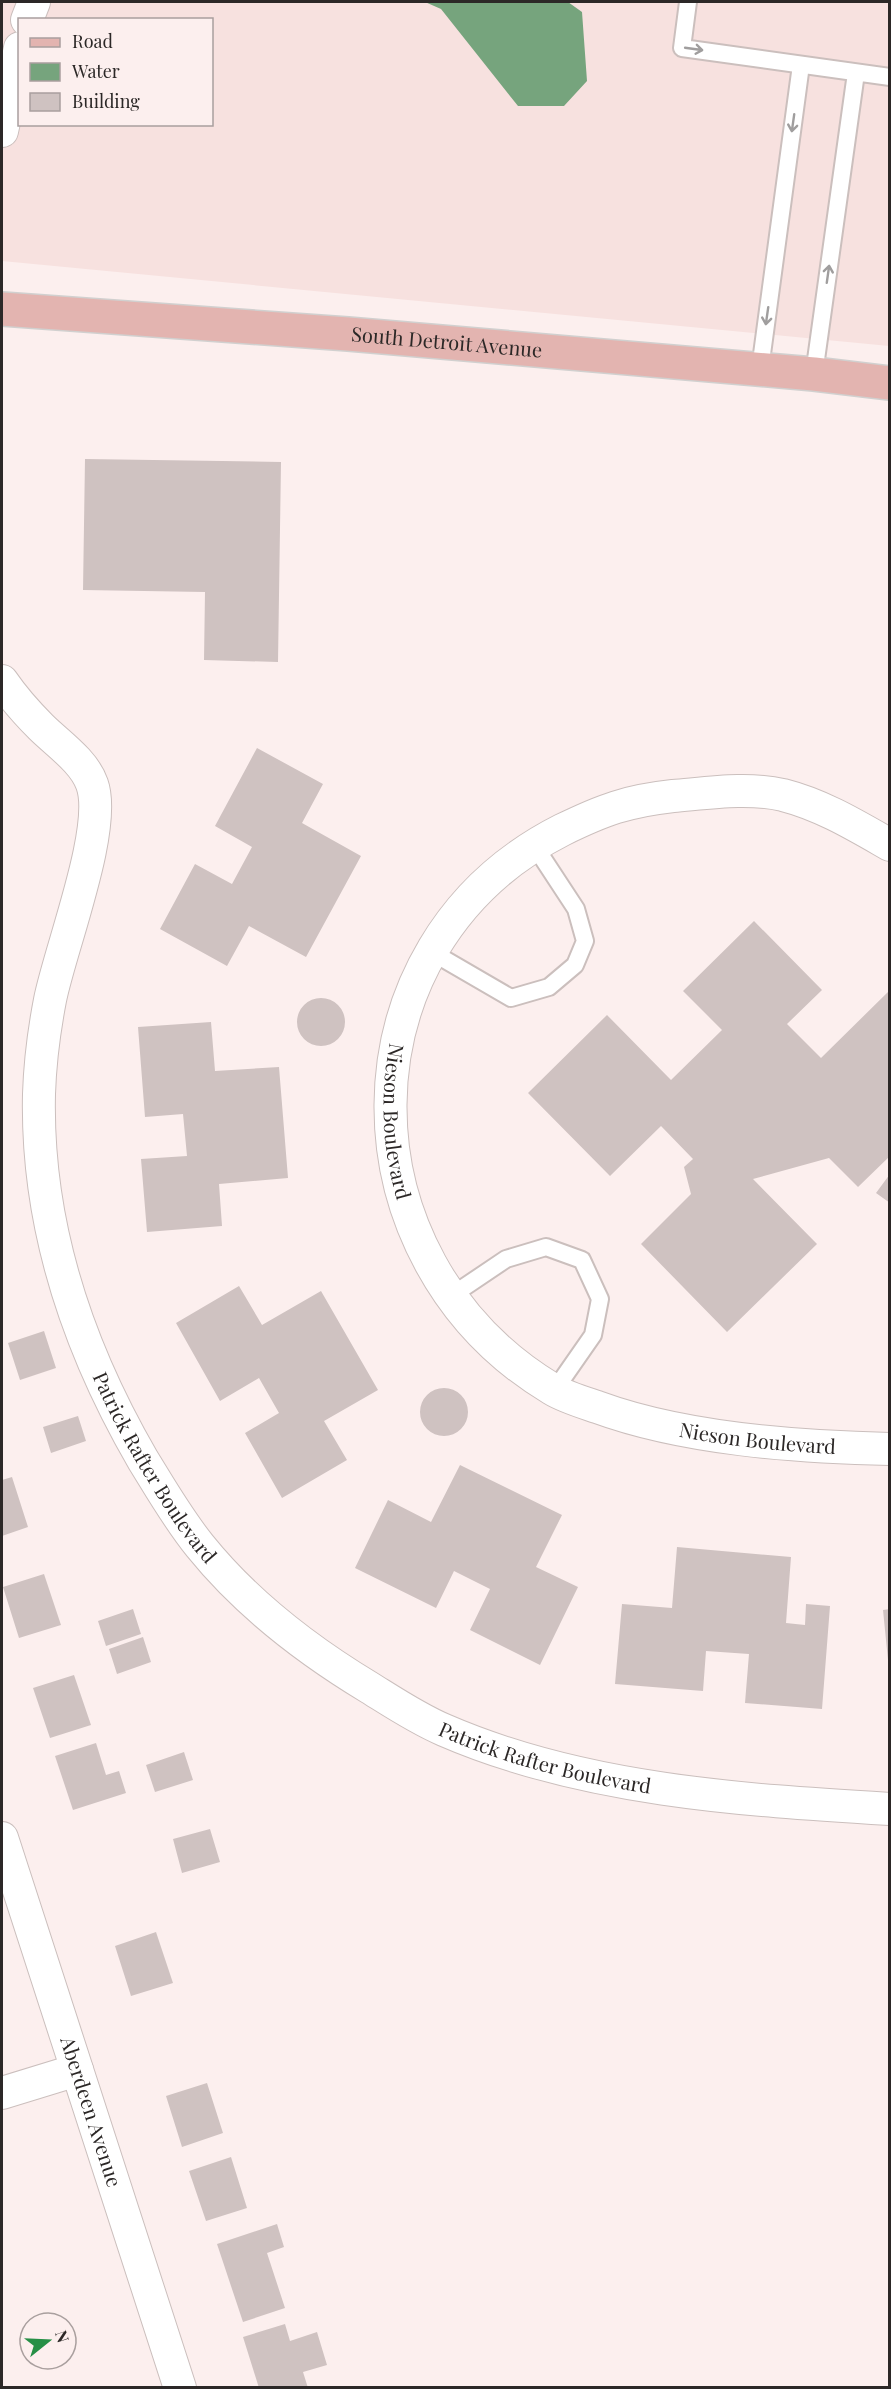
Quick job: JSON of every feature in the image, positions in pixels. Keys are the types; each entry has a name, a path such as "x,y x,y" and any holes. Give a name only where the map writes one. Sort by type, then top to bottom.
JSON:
{"main road":[{"name":"South Detroit Avenue","path":"2,309 348,334 760,369 890,383"}],"street":[{"path":"28,18 34,2"},
{"path":"2,131 18,57"},
{"name":"Patrick Rafter Boulevard","path":"2,681 39,725 72,756 92,782 97,821 49,1002 41,1055 39,1096 41,1164 49,1224 65,1285 87,1351 116,1413 168,1503 201,1548 292,1635 323,1659 417,1717 447,1732 528,1759 624,1782 775,1802 890,1809"},
{"name":"Nieson Boulevard","path":"890,845 818,806 780,794 745,792 639,800 605,809 534,845 482,884 461,907 430,951 406,1006 397,1036 392,1065 390,1129 401,1193 431,1263 451,1296 498,1350 554,1390 626,1418 720,1437 890,1449"},
{"name":"Aberdeen Avenue","path":"2,1838 180,2388"},
{"path":"2,2093 77,2070"}],"lane":[{"path":"688,2 682,48 890,77"},
{"path":"760,369 801,65"},
{"path":"814,374 856,73"},
{"path":"430,951 511,998 549,987 574,965 585,941 576,909 534,845"},
{"path":"451,1296 506,1258 546,1247 582,1260 600,1299 593,1335 554,1390"}],"shaded area":[{"path":"2,2 889,2 889,346 2,261"}],"water":[{"path":"425,2 568,2 582,12 587,81 564,106 518,106 441,9"}],"building":[{"path":"85,459 281,462 278,662 204,660 205,592 83,590"},
{"path":"257,748 323,784 302,823 361,856 306,957 249,926 227,966 160,929 195,864 232,884 252,847 215,826"},
{"path":"754,921 822,990 787,1024 821,1058 890,990 890,1156 858,1187 829,1158 753,1179 817,1244 727,1332 641,1244 691,1194 684,1167 693,1159 661,1126 610,1176 528,1093 607,1015 671,1080 722,1030 683,991"},
{"path":"321,998 338,1005 345,1022 338,1039 321,1046 304,1039 297,1022 304,1005"},
{"path":"211,1022 215,1071 279,1067 288,1178 219,1184 222,1226 147,1232 141,1159 187,1156 183,1114 145,1117 138,1027"},
{"path":"890,1174 890,1203 876,1193"},
{"path":"239,1286 262,1325 321,1291 378,1390 324,1421 347,1460 282,1498 245,1433 279,1413 259,1378 220,1401 176,1323"},
{"path":"44,1331 56,1368 20,1380 8,1343"},
{"path":"444,1388 461,1395 468,1412 461,1429 444,1436 427,1429 420,1412 427,1395"},
{"path":"78,1416 86,1441 51,1453 43,1427"},
{"path":"460,1465 562,1515 536,1567 578,1587 540,1665 470,1630 490,1589 454,1571 436,1608 355,1568 388,1500 431,1522"},
{"path":"12,1477 28,1527 2,1536 2,1480"},
{"path":"677,1547 791,1557 786,1623 805,1625 806,1604 830,1606 822,1709 745,1703 749,1654 706,1651 703,1691 615,1684 622,1604 672,1608"},
{"path":"44,1574 61,1625 19,1638 3,1587"},
{"path":"133,1609 141,1634 106,1646 98,1621"},
{"path":"890,1609 890,1660 888,1660 883,1610"},
{"path":"143,1637 151,1662 117,1674 109,1649"},
{"path":"74,1675 91,1725 50,1738 33,1688"},
{"path":"96,1743 106,1775 119,1771 126,1793 73,1810 55,1756"},
{"path":"184,1752 193,1780 155,1792 146,1765"},
{"path":"210,1829 220,1862 182,1873 173,1839"},
{"path":"156,1932 173,1983 131,1996 115,1946"},
{"path":"207,2083 223,2133 182,2147 166,2096"},
{"path":"231,2157 247,2208 206,2221 189,2171"},
{"path":"277,2224 284,2247 267,2253 285,2308 243,2322 217,2244"},
{"path":"285,2324 290,2341 317,2332 327,2365 303,2372 308,2388 259,2388 243,2337"}]}
